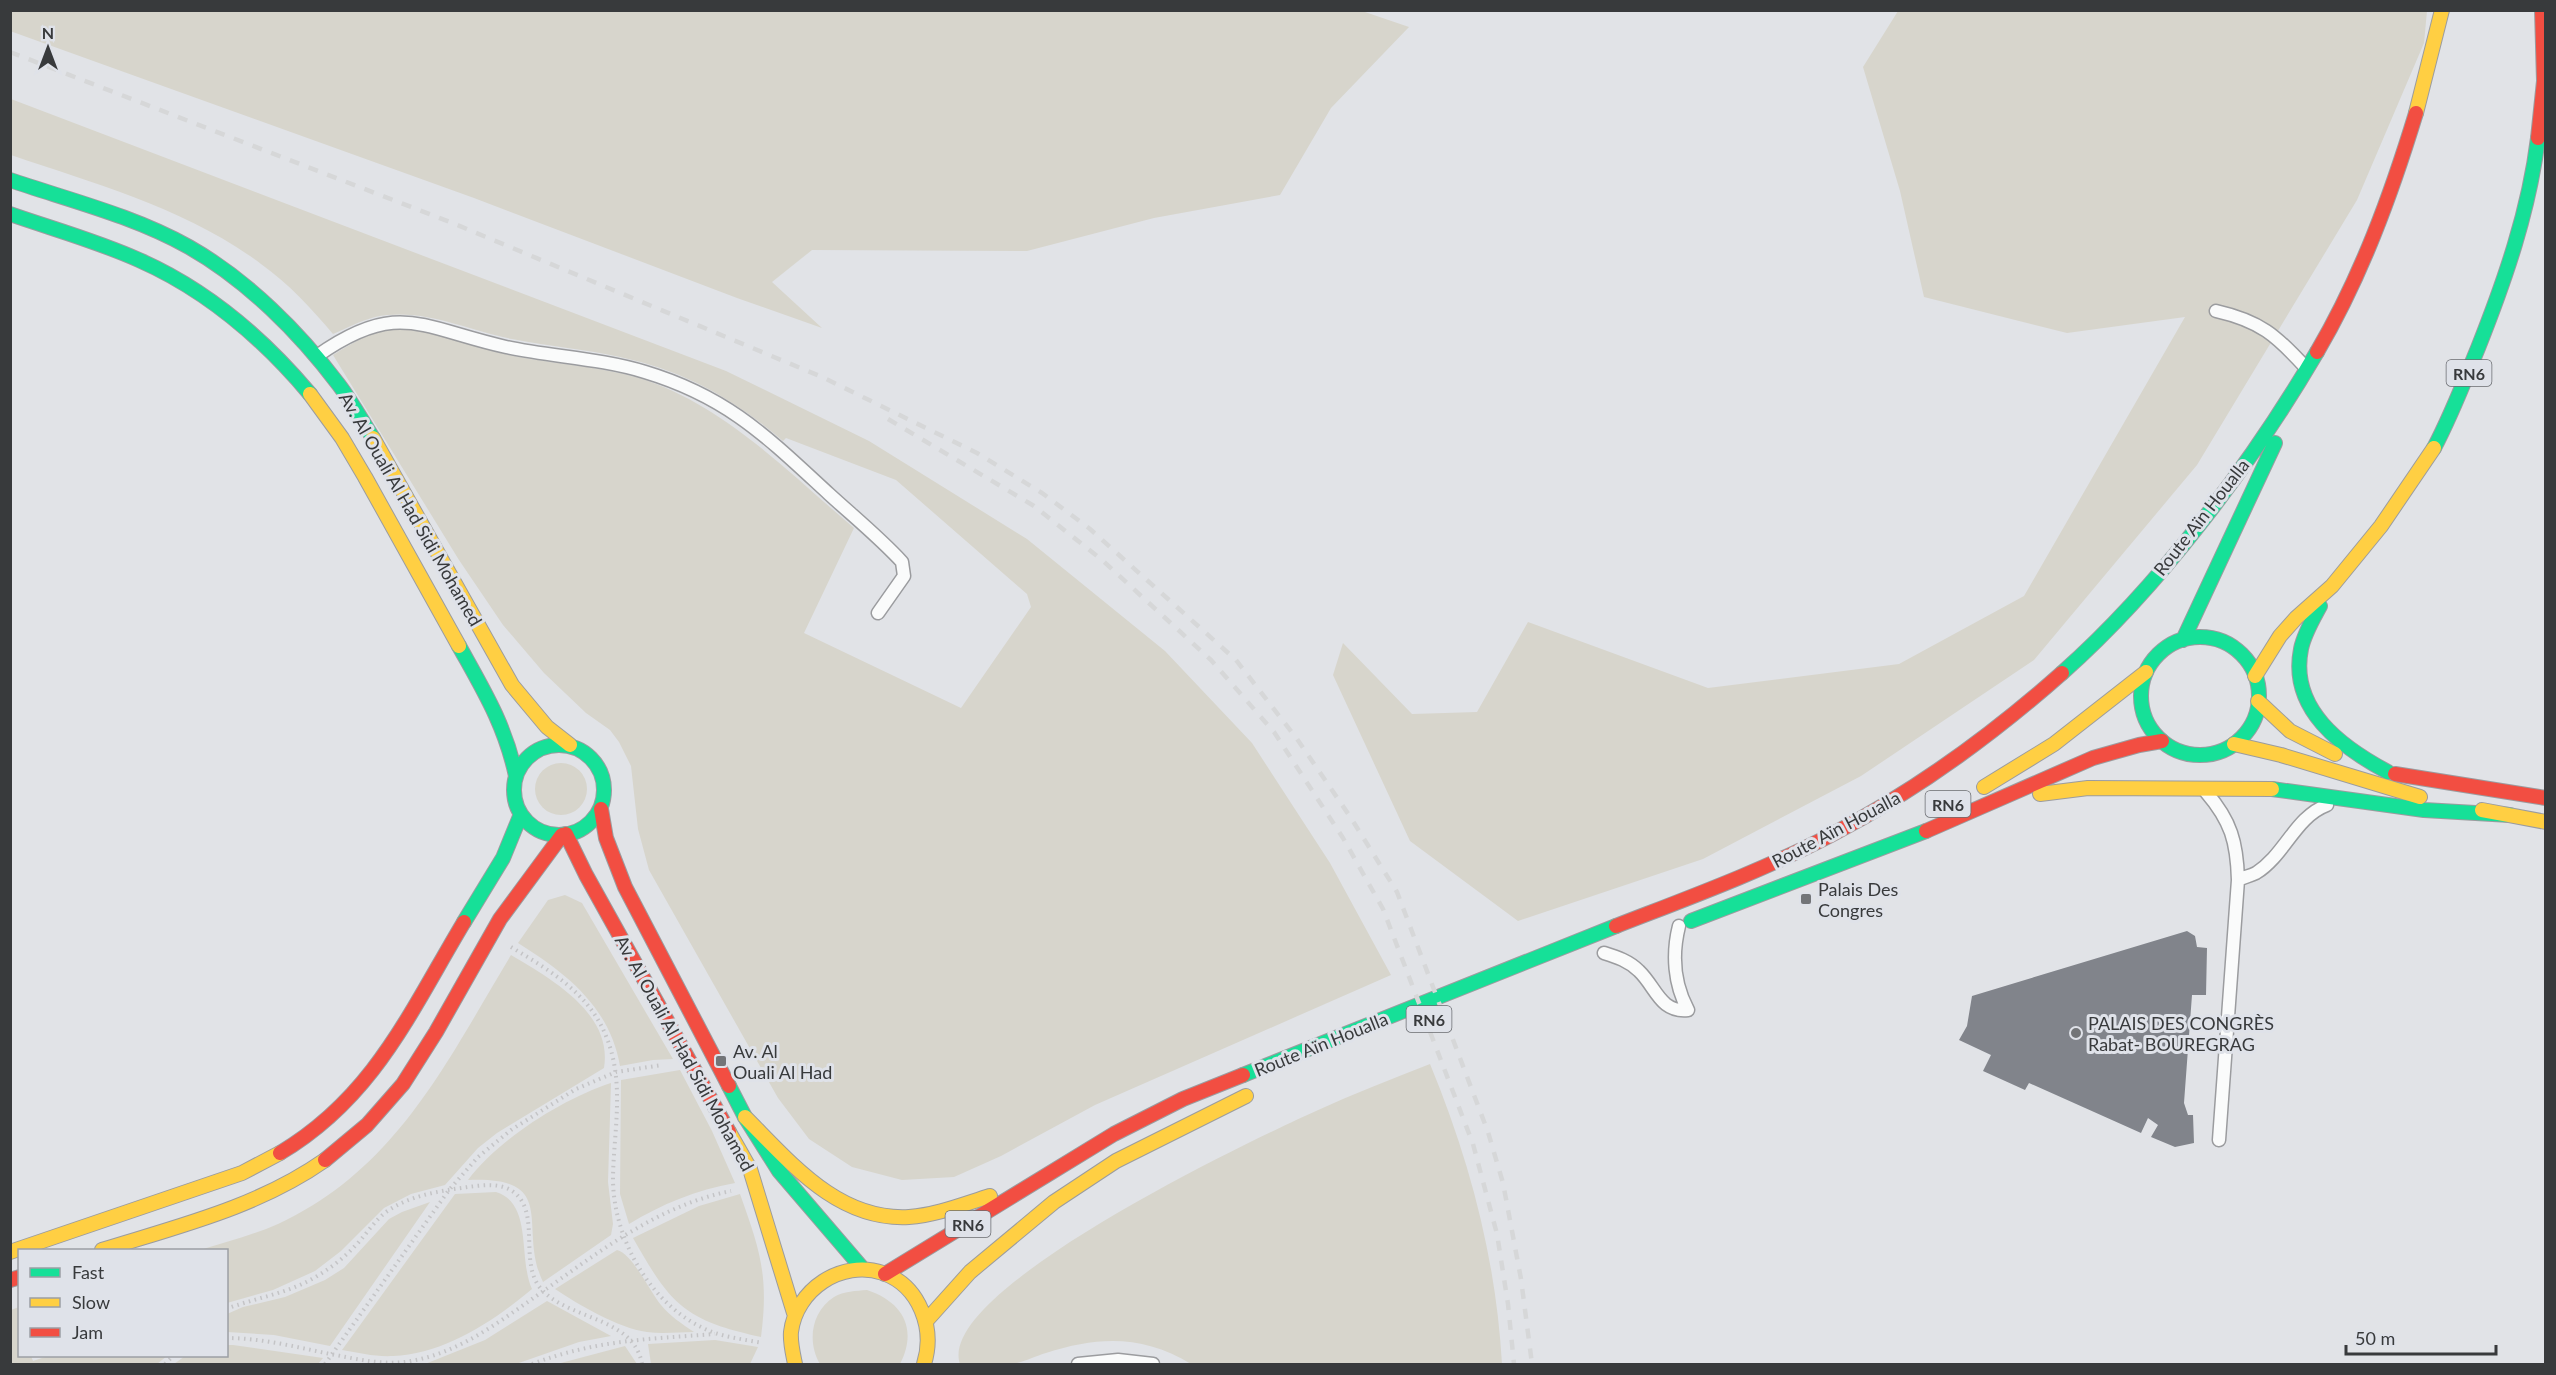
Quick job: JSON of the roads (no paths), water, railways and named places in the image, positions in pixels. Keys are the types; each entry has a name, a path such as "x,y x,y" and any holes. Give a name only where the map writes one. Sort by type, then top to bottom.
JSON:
{"main road":[{"name":"Route Aïn Houalla","path":"885,1274 1114,1134 1184,1099 1724,884 1817,843 1880,808 1982,741 2052,684 2109,629 2213,507 2295,391 2346,294 2396,179 2423,88 2442,10"},
{"name":"RN6","path":"2255,676 2280,636 2296,618 2332,586 2381,526 2431,454 2459,396 2498,298 2526,208 2538,141 2544,81 2542,10"},
{"name":"Av. Al Ouali Al Had Sidi Mohamed","path":"10,180 131,221 187,246 213,262 251,291 316,357 340,386 382,452 512,685 547,727 570,745"},
{"name":"Av. Al Ouali Al Had Sidi Mohamed","path":"10,214 139,259 165,272 214,302 241,322 290,368 333,423 367,477 386,518 496,711 511,753 516,776"},
{"name":"RN6","path":"1970,794 2018,768 2054,744 2146,672 2161,652 2183,640 2266,465 2295,391"},
{"path":"2332,586 2312,621 2301,648 2302,693 2316,719 2334,737 2355,754 2388,772"},
{"path":"2146,672 2142,684 2142,710 2146,722 2162,741 2173,748 2197,755 2210,754 2234,744 2251,725 2258,701 2255,676 2246,660 2232,647 2208,638 2183,640"},
{"path":"2258,701 2282,724 2309,742 2363,766 2546,798"},
{"name":"Route Aïn Houalla","path":"1673,928 1983,808 2109,753 2135,745 2162,741"},
{"path":"2234,744 2281,754 2398,791 2546,822"},
{"path":"552,745 570,745 585,752 596,763 603,777 605,793 601,809 592,821 580,830 564,835 546,833 532,826 521,814 514,795 516,776 522,764 535,751 552,745"},
{"path":"1983,808 2062,791 2202,787 2275,789 2435,811 2510,815"},
{"name":"Av. Al Ouali Al Had Sidi Mohamed","path":"601,809 606,838 625,887 745,1117 779,1171 863,1269"},
{"path":"19,1249 242,1173 278,1155 310,1134 367,1080 390,1048 505,855 521,814"},
{"name":"RN6","path":"1724,884 1815,858 1902,825"},
{"path":"108,1249 242,1205 276,1190 309,1172 360,1131 392,1098 414,1068 500,920 564,835"},
{"name":"Av. Al Ouali Al Had Sidi Mohamed","path":"564,835 750,1169 794,1313"},
{"path":"1599,955 1626,945"},
{"name":"Route Aïn Houalla","path":"927,1320 970,1272 1054,1202 1136,1150 1257,1091"},
{"path":"745,1117 826,1194 852,1209 882,1218 915,1217 965,1206 1051,1173"},
{"path":"783,1365 793,1359 790,1333 794,1313 805,1294 821,1280 842,1271 863,1269 885,1274 904,1284 918,1301 927,1320 929,1337 927,1361"}],"lane":[{"path":"2216,311 2240,316 2264,327 2307,369"},
{"path":"316,357 354,332 385,323 403,322 438,327 518,349 612,364 645,372 692,389 726,407 763,434 902,562 904,576 878,613"},
{"path":"2202,787 2226,819 2234,837 2238,880 2218,1140"},
{"path":"2238,880 2255,873 2268,863 2308,815 2321,807 2349,800"},
{"path":"1599,955 1629,963 1639,971 1667,1007 1677,1011 1688,1010 1678,988 1673,928"},
{"path":"1078,1365 1131,1360 1153,1365"}],"railway":[{"path":"10,52 450,222 822,377 977,453 1042,493 1090,529 1236,660 1297,739 1351,818 1397,892 1488,1132 1503,1183 1521,1279 1532,1364"},
{"path":"888,419 1034,506 1102,560 1211,660 1274,732 1343,838 1383,909 1473,1144 1497,1234 1508,1304 1514,1364"}],"place":[{"name":"Palais Des Congres","path":"1806,899"},
{"name":"PALAIS DES CONGRÈS Rabat- BOUREGRAG","path":"2076,1033"},
{"name":"Av. Al Ouali Al Had","path":"721,1061"}]}
